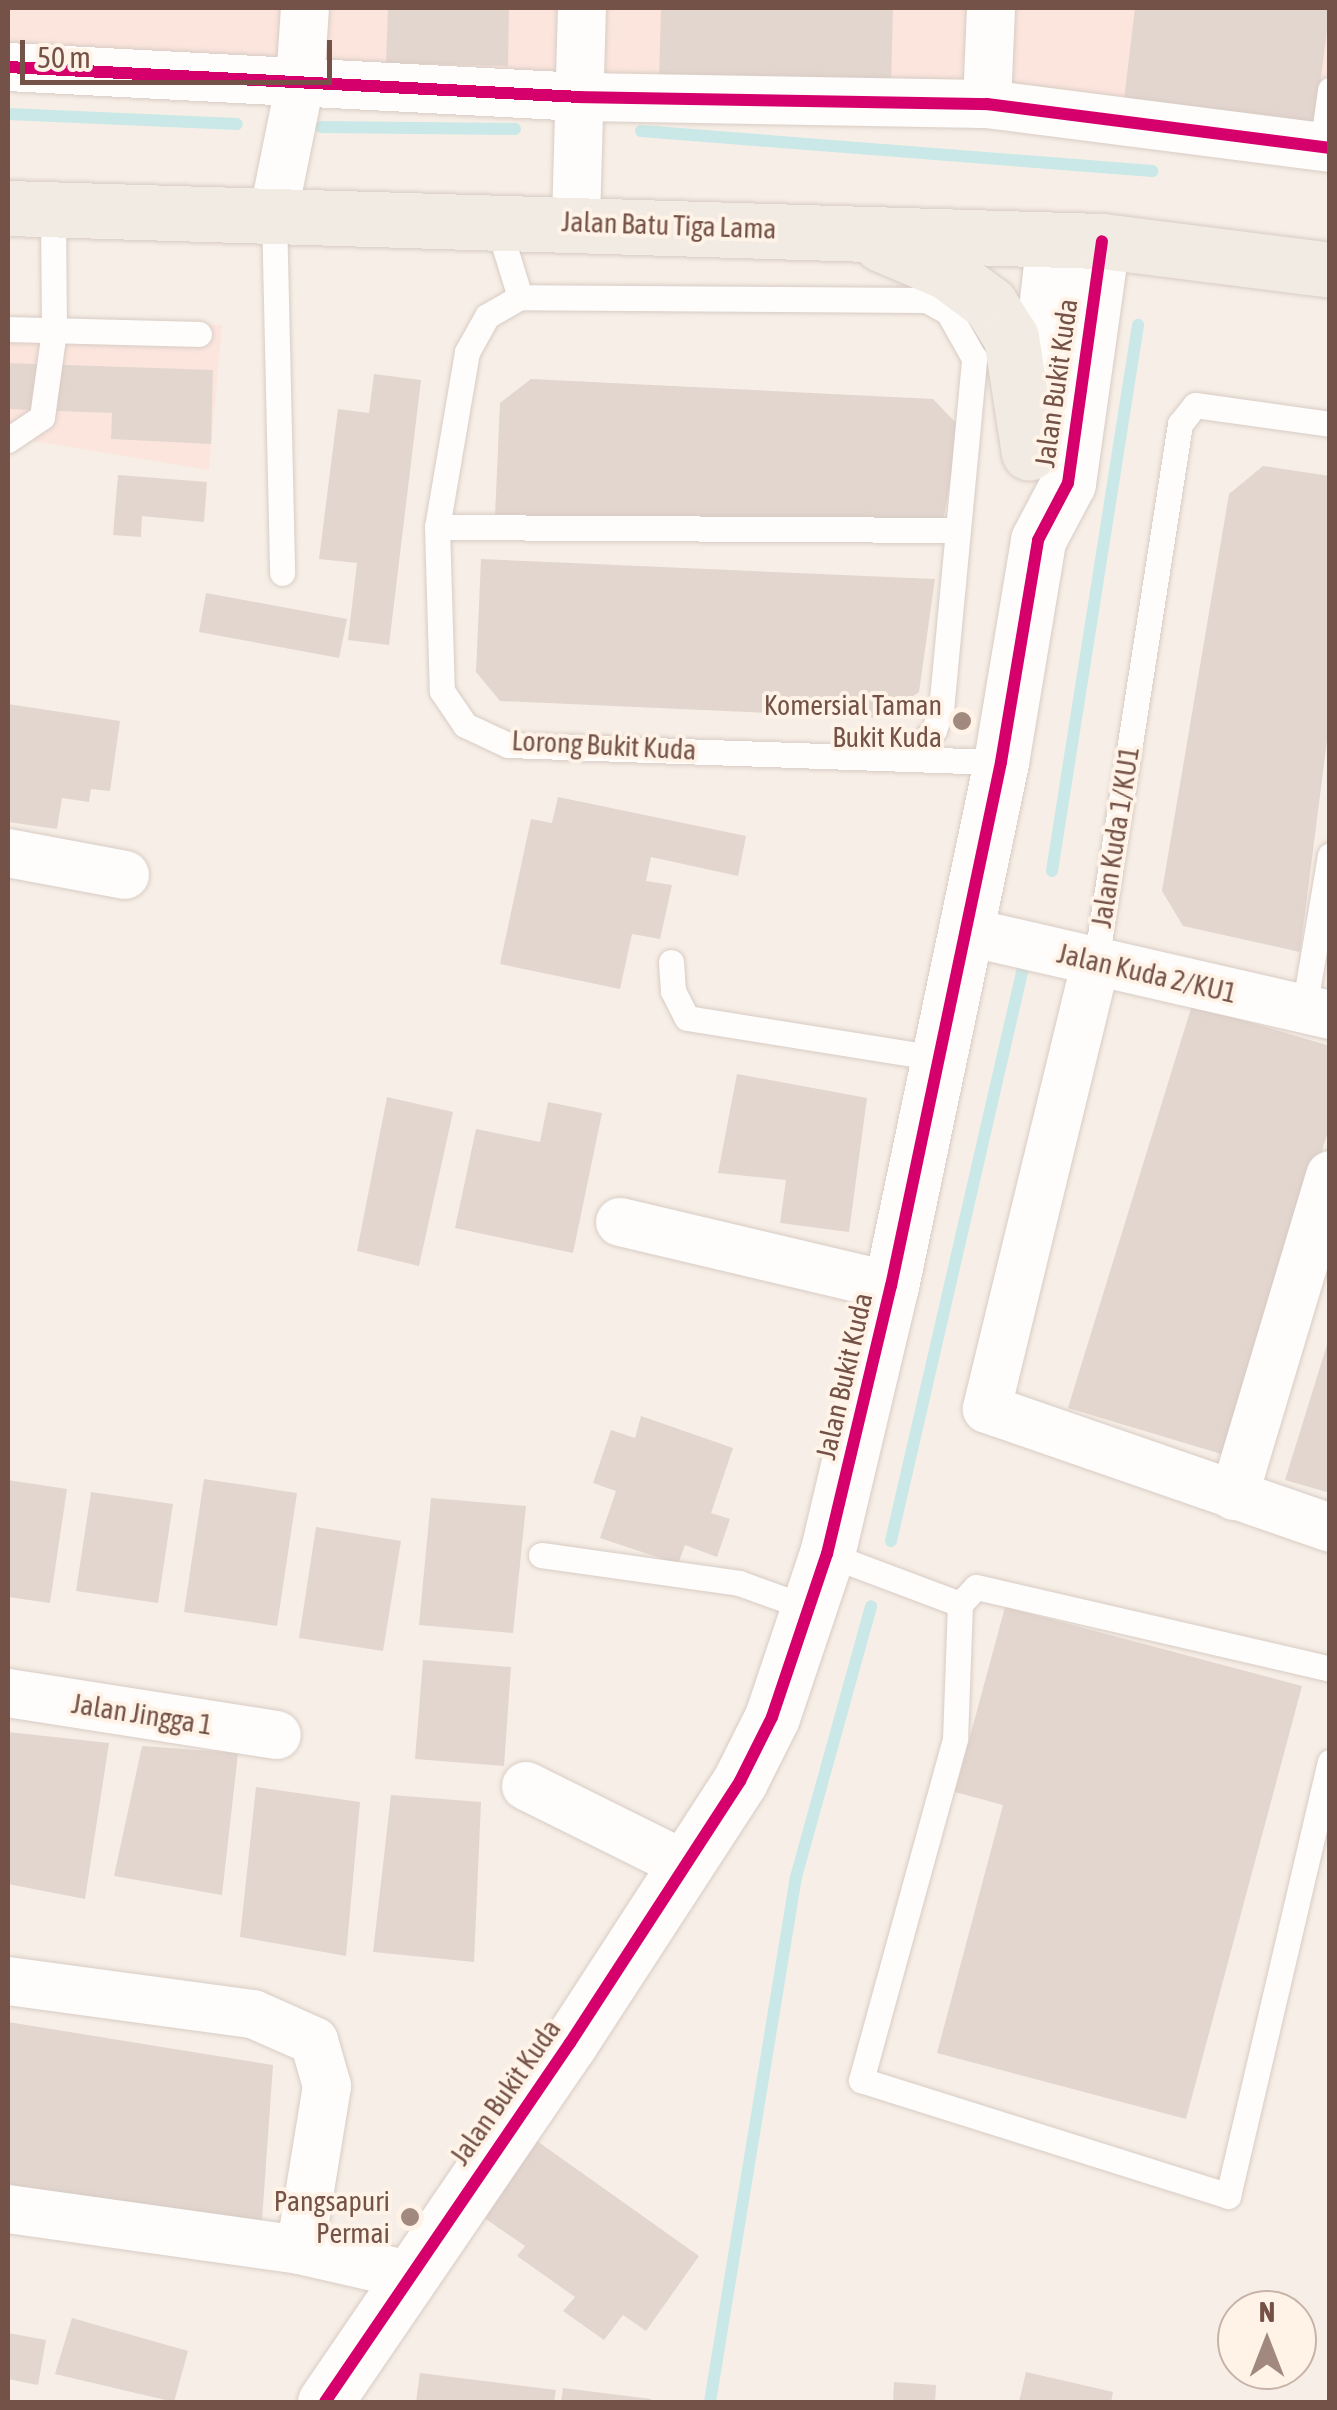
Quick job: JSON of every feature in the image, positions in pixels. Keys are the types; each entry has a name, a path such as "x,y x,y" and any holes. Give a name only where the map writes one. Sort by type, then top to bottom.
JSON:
{"main road":[{"name":"Jalan Batu Tiga Lama","path":"30,208 274,211 1078,240 1330,270"},
{"path":"852,232 947,272 990,304 1011,337 1029,453"}],"street":[{"path":"274,211 300,83 305,8"},
{"path":"576,221 582,8"},
{"path":"987,104 991,8"},
{"path":"8,67 580,98 987,104 1326,148"},
{"name":"Jalan Bukit Kuda","path":"325,2402 685,1865 772,1717 827,1554 942,1058 964,931 1001,762 1038,540 1029,453 1078,240"},
{"name":"Jalan Bukit Kuda","path":"1038,540 1068,483 1078,240"},
{"path":"8,853 125,875"},
{"name":"Jalan Kuda 2/KU1","path":"964,931 1316,1012"},
{"name":"Jalan Kuda 1/KU1","path":"1096,961 986,1400 995,1416 1234,1496"},
{"path":"1330,1175 1234,1496 1330,1528"},
{"path":"620,1222 891,1286"},
{"name":"Jalan Jingga 1","path":"8,1692 277,1735"},
{"path":"526,1786 685,1865"},
{"path":"8,1982 253,2014 314,2040 327,2086 300,2250"},
{"path":"8,2209 300,2250 408,2275"}],"lane":[{"path":"1326,148 1330,90"},
{"path":"8,440 42,417 54,330 30,208"},
{"path":"274,211 282,573"},
{"path":"496,218 520,297 926,300 948,312 974,358 941,710 934,730 908,757"},
{"name":"Lorong Bukit Kuda","path":"520,297 487,316 467,352 438,528 442,691 465,726 508,745 1001,762"},
{"path":"8,329 200,334"},
{"name":"Jalan Kuda 1/KU1","path":"1096,961 1180,424 1195,405 1330,424"},
{"path":"438,528 957,530"},
{"path":"1316,1012 1330,855"},
{"path":"672,962 673,991 687,1018 942,1058"},
{"path":"827,1554 960,1604"},
{"path":"541,1555 739,1583 808,1608"},
{"path":"1330,1669 976,1587 960,1604 956,1739 862,2080 1228,2196 1330,1762"}],"shaded area":[{"path":"8,8 291,8 288,58 8,43"},
{"path":"321,8 1329,8 1329,134 318,68"},
{"path":"8,319 222,325 209,470 8,437"}],"building":[{"path":"388,8 509,8 508,66 386,63"},
{"path":"661,8 893,8 891,85 659,79"},
{"path":"1135,8 1330,8 1314,132 1123,108"},
{"path":"8,363 213,370 211,444 111,439 112,413 8,409"},
{"path":"374,374 421,380 389,645 348,640 357,563 319,559 338,409 369,413"},
{"path":"531,379 933,399 960,427 940,539 495,516 500,403"},
{"path":"1263,466 1330,476 1330,717 1300,952 1183,926 1162,891 1229,494"},
{"path":"118,475 207,482 204,522 142,516 141,537 113,535"},
{"path":"481,559 935,579 919,692 882,718 500,701 476,672"},
{"path":"206,593 347,619 339,658 199,632"},
{"path":"8,704 120,721 110,791 91,789 89,802 62,798 57,829 8,822"},
{"path":"558,797 746,836 738,876 651,857 646,881 672,885 660,939 632,934 620,989 500,964 531,819 552,823"},
{"path":"1192,1005 1330,1046 1330,1125 1228,1456 1068,1408"},
{"path":"737,1074 867,1098 849,1232 780,1223 786,1180 718,1173"},
{"path":"387,1097 453,1112 419,1266 357,1251"},
{"path":"548,1102 602,1113 573,1253 455,1228 476,1129 540,1142"},
{"path":"1330,1335 1330,1493 1285,1480"},
{"path":"641,1416 733,1448 711,1513 730,1519 717,1557 685,1545 678,1564 600,1538 616,1491 593,1483 611,1430 635,1438"},
{"path":"204,1479 297,1493 277,1626 184,1612"},
{"path":"8,1480 67,1489 50,1603 8,1597"},
{"path":"91,1492 173,1504 158,1603 76,1591"},
{"path":"431,1498 526,1506 513,1633 419,1625"},
{"path":"316,1527 401,1541 383,1651 299,1638"},
{"path":"1005,1607 1302,1686 1186,2119 937,2053 1003,1805 955,1792"},
{"path":"423,1660 511,1667 504,1766 415,1759"},
{"path":"8,1732 109,1743 85,1899 8,1884"},
{"path":"142,1746 238,1753 222,1895 114,1876"},
{"path":"256,1787 360,1802 346,1956 240,1937"},
{"path":"391,1795 481,1802 474,1962 373,1952"},
{"path":"8,2022 273,2065 261,2234 8,2193"},
{"path":"537,2141 699,2256 646,2331 623,2315 604,2340 563,2311 575,2297 517,2256 525,2246 483,2217"},
{"path":"72,2318 188,2351 174,2402 55,2374"},
{"path":"8,2333 46,2340 38,2385 8,2379"},
{"path":"1026,2372 1113,2392 1111,2402 1019,2402"},
{"path":"420,2373 556,2390 554,2402 416,2402"},
{"path":"894,2382 936,2385 935,2402 893,2402"},
{"path":"563,2388 651,2399 651,2402 561,2402"}],"waterway":[{"path":"8,114 237,124"},
{"path":"321,127 515,129"},
{"path":"641,131 1152,171"},
{"path":"1052,871 1138,325"},
{"path":"891,1541 1026,955"},
{"path":"710,2402 796,1877 871,1606"}],"cycle path":[{"path":"8,67 580,97 987,104 1330,148"},
{"path":"325,2402 570,2043 740,1781 772,1717 827,1554 891,1286 1001,762 1038,540 1068,483 1102,241"}],"place":[{"name":"Komersial Taman Bukit Kuda","path":"962,721"},
{"name":"Pangsapuri Permai","path":"410,2217"}]}
